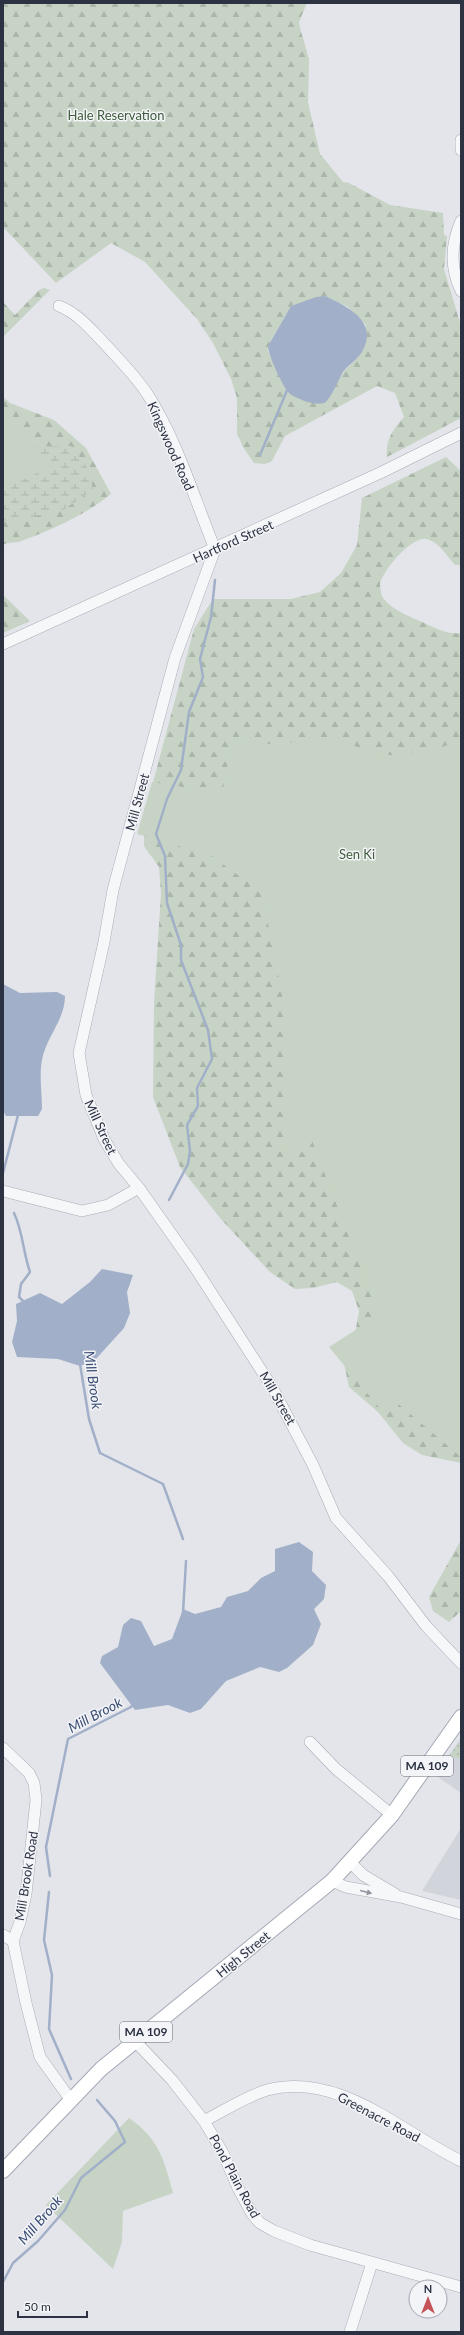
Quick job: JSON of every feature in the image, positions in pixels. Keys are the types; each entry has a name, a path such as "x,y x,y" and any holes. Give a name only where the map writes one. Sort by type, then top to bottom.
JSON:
{"main road":[{"name":"High Street","path":"3,2171 70,2099 101,2069 332,1881 392,1815 461,1717"}],"street":[{"path":"461,140 461,150"},
{"path":"461,221 454,242 453,259 455,275 461,291"},
{"name":"Kingswood Road","path":"58,306 72,312 82,320 129,370 149,396 179,458 215,549"},
{"name":"Hartford Street","path":"3,644 386,471 461,434"},
{"name":"Mill Street","path":"215,549 175,658 113,890 104,942 79,1053 86,1095 104,1139 119,1164 139,1188 194,1266 272,1387 313,1465 336,1518 388,1576 426,1626 461,1663"},
{"path":"3,1191 82,1211 108,1205 139,1188"},
{"path":"310,1742 336,1769 392,1815"},
{"name":"Mill Brook Road","path":"3,1748 29,1773 34,1783 36,1800 26,1894 20,1922 13,1940"},
{"path":"350,1862 363,1875 401,1897"},
{"path":"332,1881 364,1891 401,1897 461,1914"},
{"path":"3,1935 13,1940 26,2003 40,2057 70,2099"},
{"name":"Pond Plain Road","path":"136,2041 172,2080 204,2121 223,2153 241,2194 252,2214 260,2223 274,2231 310,2244 461,2288"},
{"name":"Greenacre Road","path":"204,2121 249,2097 266,2091 300,2086 313,2088 349,2098 461,2162"},
{"path":"350,2332 372,2263"}],"shaded area":[{"path":"461,1738 461,1793 435,1775"},
{"path":"461,1828 461,1900 422,1891"}],"green space":[{"name":"Hale Reservation","path":"3,3 307,3 299,22 309,59 308,102 320,154 343,182 349,183 390,205 443,213 444,235 447,236 444,269 461,326 461,418 387,457 387,446 389,440 396,426 404,417 395,393 377,386 285,436 272,461 265,464 254,463 243,447 237,433 237,398 231,379 213,343 197,319 145,262 111,243 56,283 5,229 3,229","holes":["325,296 348,307 366,325 358,357 345,370 333,388 301,400 289,393 268,351 270,342 291,306"]},
{"path":"44,288 50,290 3,337 3,302 15,315 39,290"},
{"path":"3,397 10,403 54,420 86,448 111,494 90,509 56,527 19,542 3,545"},
{"path":"3,409 52,466 3,489"},
{"path":"72,446 89,470 93,490 63,510 24,519 3,521 3,447"},
{"path":"446,457 461,471 461,565 455,565 442,549 430,540 420,540 413,543 398,556 386,571 380,584 382,595 385,600 399,611 440,630 451,633 461,633 461,1463 422,1455 403,1443 378,1412 349,1387 342,1354 354,1339 359,1311 352,1291 337,1282 313,1288 295,1289 270,1272 220,1218 180,1167 153,1097 154,1003 161,893 159,867 144,846 144,816 194,629 213,599 291,599 320,592 341,573 357,545 362,498"},
{"path":"3,595 30,621 3,633"},
{"name":"Sen Ki","path":"233,738 267,744 331,740 398,757 413,752 426,753 461,740 461,1457 395,1401 382,1411 329,1347 379,1315 311,1138 283,1153 286,1016 262,892 210,855 137,834 152,782 222,793"},
{"path":"461,1540 461,1611 449,1622 433,1611 429,1597"},
{"path":"461,1740 461,1759 449,1756"},
{"path":"129,2118 154,2142 167,2170 173,2193 123,2211 122,2242 113,2269 46,2205"}],"water":[{"path":"325,296 343,305 358,316 364,324 367,332 366,341 360,355 343,372 329,398 324,403 316,404 301,400 289,393 276,371 268,346 291,306 316,297"},
{"path":"3,984 20,993 57,992 65,996 62,1013 47,1044 42,1060 42,1109 38,1116 6,1116 3,1111"},
{"path":"102,1269 133,1275 127,1292 130,1313 124,1328 95,1360 80,1366 58,1359 17,1357 12,1342 17,1321 16,1304 40,1293 62,1304 90,1282"},
{"path":"299,1542 313,1552 312,1571 326,1585 324,1599 314,1609 321,1624 313,1645 287,1668 279,1672 260,1667 226,1681 201,1709 190,1713 168,1705 135,1710 100,1663 102,1656 118,1647 123,1625 131,1618 141,1621 154,1646 172,1639 183,1609 195,1614 221,1607 227,1597 248,1591 261,1578 275,1571 275,1549"}],"waterway":[{"path":"260,455 288,388"},
{"path":"169,1200 188,1164 190,1151 187,1125 198,1106 197,1088 212,1059 208,1030 181,960 181,945 167,903 165,856 156,834 167,799 181,770 189,712 203,677 200,659 211,617 215,580"},
{"name":"Mill Brook","path":"3,1173 18,1115"},
{"name":"Mill Brook","path":"14,1213 30,1272 21,1284 19,1297 25,1303"},
{"name":"Mill Brook","path":"80,1364 89,1419 100,1453 163,1484 183,1539"},
{"name":"Mill Brook","path":"183,1613 186,1561"},
{"name":"Mill Brook","path":"50,1876 46,1847 68,1739 131,1707 133,1704"},
{"name":"Mill Brook","path":"49,1892 44,1940 52,1975 49,2029 71,2079"},
{"name":"Mill Brook","path":"3,2282 13,2263 38,2241 65,2210 81,2178 125,2142 115,2121 97,2100"}]}
